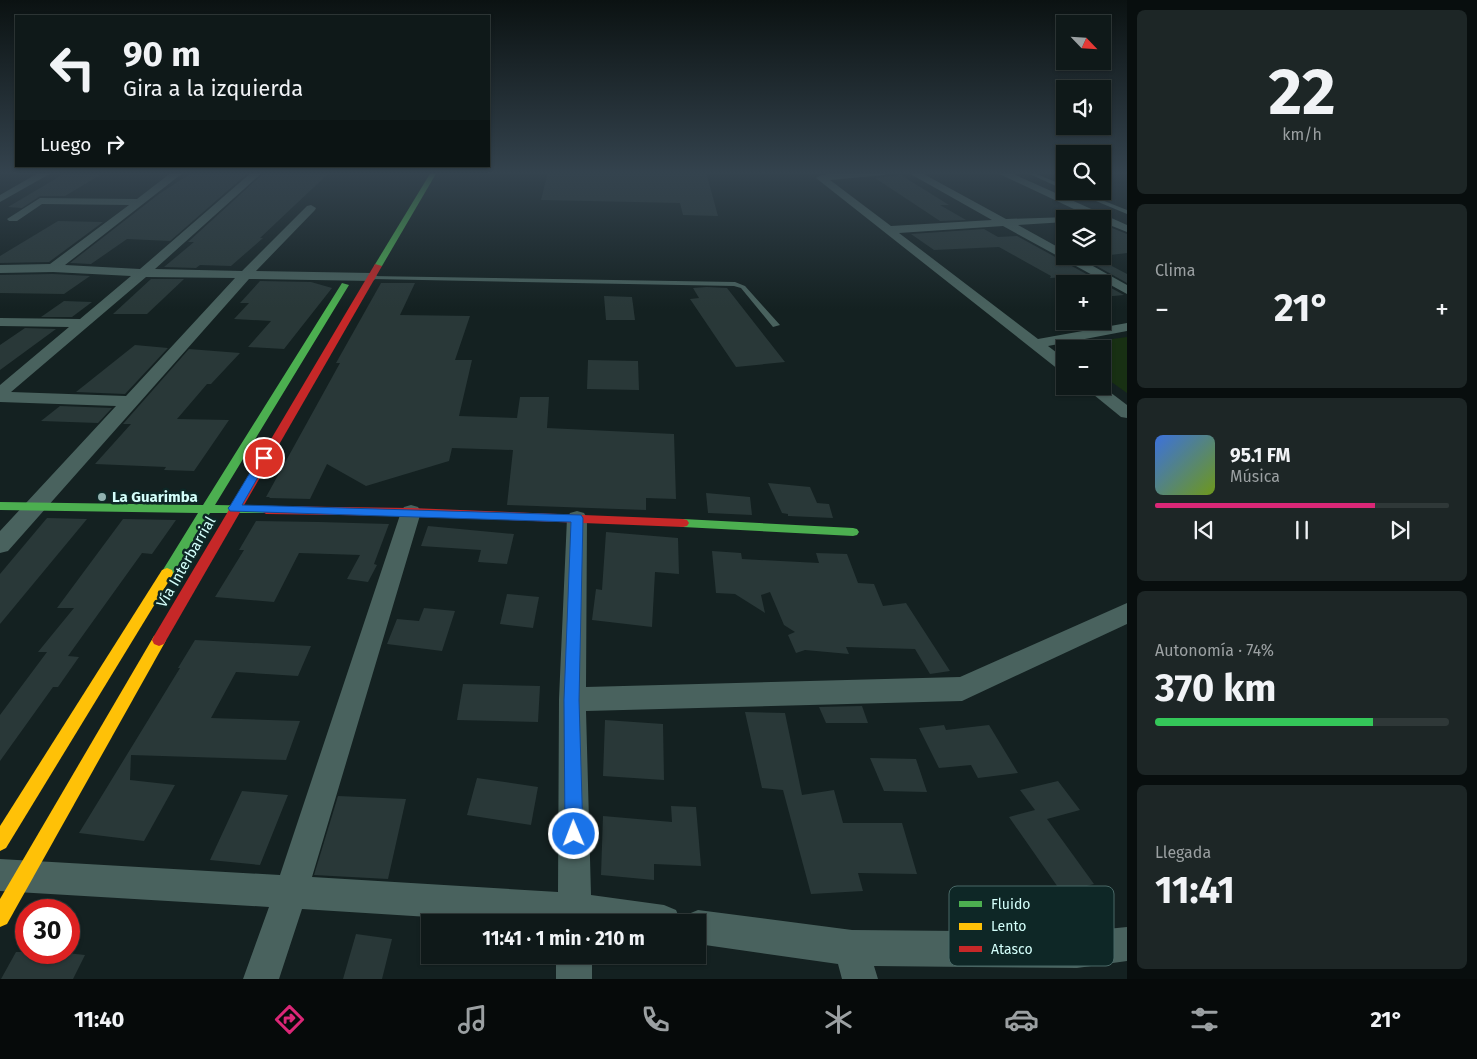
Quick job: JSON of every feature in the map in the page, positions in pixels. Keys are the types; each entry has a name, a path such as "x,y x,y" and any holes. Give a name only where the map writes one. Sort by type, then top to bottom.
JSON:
{"main road":[{"name":"Vía Interbarrial","path":"0,917 12,875 407,218"},
{"name":"Vía Interbarrial","path":"0,842 361,261"},
{"path":"290,374 314,375"},
{"path":"0,506 34,508 234,508 411,512 854,532"}],"street":[{"path":"53,268 119,218"},
{"path":"0,393 144,273 206,218"},
{"path":"0,545 245,275 302,218"},
{"path":"872,218 1056,360"},
{"path":"994,218 1127,290"},
{"path":"888,230 1056,220"},
{"path":"1111,222 1127,229"},
{"path":"0,269 53,268 144,273 372,277"},
{"path":"0,322 84,323"},
{"path":"1035,344 1127,327"},
{"path":"1104,395 1127,413"},
{"path":"0,397 131,401"},
{"path":"261,979 291,892 411,512"},
{"path":"576,914 572,700 577,518"},
{"path":"572,700 962,689 1127,612"},
{"path":"12,875 291,892 552,914"},
{"path":"706,929 856,964 949,958"},
{"path":"1114,946 1127,944"},
{"path":"574,964 574,979"}],"lane":[{"path":"372,277 735,284 743,287 776,325"}],"green space":[{"path":"1127,337 1127,393 1111,382 1111,340 1105,340"}],"building":[{"path":"128,218 197,218 170,241 127,239 91,264 70,263"},
{"path":"215,218 282,218 260,238 263,238 231,266 164,267 194,242 188,242"},
{"path":"935,218 962,218 966,220 940,221"},
{"path":"58,221 103,222 49,262 0,263 0,256"},
{"path":"1111,228 1127,234 1127,253 1111,255"},
{"path":"984,229 998,237 1017,236 1056,257 1056,265 1070,265 1088,275 1056,275 1056,278 1050,278 1051,276 999,247 934,250 911,234"},
{"path":"1095,265 1110,265 1127,274 1127,283"},
{"path":"53,274 90,276 64,294 0,293 0,275"},
{"path":"151,279 184,279 147,314 113,314"},
{"path":"260,281 311,282 332,288 284,349 248,347 271,321 234,319 249,303 240,303"},
{"path":"381,283 415,283 400,315 470,316 455,360 472,360 459,416 517,418 520,397 549,397 547,428 674,434 676,499 646,498 646,510 507,505 513,450 452,448 449,461 366,486 327,464 310,499 266,497 340,363 336,363"},
{"path":"693,288 727,288 785,362 736,367 690,299 699,298"},
{"path":"1111,288 1124,295 1111,296"},
{"path":"604,296 632,297 635,320 606,320"},
{"path":"64,301 92,302 72,317 41,317"},
{"path":"25,328 56,329 0,370 0,345"},
{"path":"135,345 168,348 125,394 76,392"},
{"path":"189,349 240,353 211,384 207,384 177,419 229,420 194,471 164,470 166,467 95,464 131,424 123,424"},
{"path":"588,360 638,361 639,390 587,389"},
{"path":"60,406 112,408 98,423 41,421"},
{"path":"768,483 810,487 817,503 829,504 833,518 788,516 788,514 782,513"},
{"path":"706,493 750,497 752,515 708,513"},
{"path":"47,518 87,519 0,624 0,574"},
{"path":"123,519 176,520 152,554 142,553 68,656 79,657 58,687 53,687 0,761 0,715 47,652 38,652 74,608 57,608"},
{"path":"256,521 389,524 374,564 377,565 368,582 347,579 360,555 299,553 274,602 215,597 244,550 239,550"},
{"path":"428,526 514,534 507,564 478,562 481,550 421,546"},
{"path":"606,532 678,538 679,574 655,572 652,627 592,620 596,589 602,590"},
{"path":"712,551 741,553 742,559 819,563 816,553 847,554 858,583 874,584 883,606 906,603 950,671 930,674 915,649 846,647 849,654 805,650 796,653 788,635 795,632 784,625 770,592 761,595 765,613 735,594 716,593"},
{"path":"507,594 539,597 533,628 500,624"},
{"path":"424,608 455,611 442,651 387,644 397,619 419,621"},
{"path":"195,640 311,646 298,676 236,672 211,718 300,721 286,760 131,755 130,780 175,785 144,841 79,833 180,668 178,668"},
{"path":"463,684 540,686 538,722 457,720"},
{"path":"862,706 868,723 826,723 819,707"},
{"path":"745,712 785,713 802,795 834,790 843,823 902,823 917,874 858,873 863,891 811,894 783,790 762,788"},
{"path":"605,720 663,724 664,780 603,776"},
{"path":"944,725 946,730 989,725 1018,773 978,778 971,765 939,768 919,728"},
{"path":"870,758 916,759 927,792 884,791"},
{"path":"477,778 538,787 531,825 467,815"},
{"path":"1058,781 1080,810 1047,819 1094,884 1087,886 1057,886 1009,817 1035,810 1020,790"},
{"path":"242,791 288,795 260,865 210,860"},
{"path":"338,796 406,799 388,879 314,875"},
{"path":"671,806 696,807 701,866 654,864 654,880 601,875 603,816 672,822"},
{"path":"356,934 392,939 382,979 343,979"},
{"path":"15,954 15,964 80,964 80,954 85,955 73,979 1,979"}],"traffic: fast":[{"path":"378,266 407,218"},
{"path":"167,573 345,285"},
{"path":"0,506 266,510"},
{"path":"683,523 853,532"}],"traffic: slow":[{"path":"0,842 167,573"},
{"path":"0,917 159,640"}],"traffic: jam":[{"path":"159,640 378,266"},
{"path":"266,510 411,512 683,523"}],"place":[{"name":"La Guarimba","path":"102,497"}],"route":[{"path":"264,458 234,508 577,518 572,700 574,834"}]}
